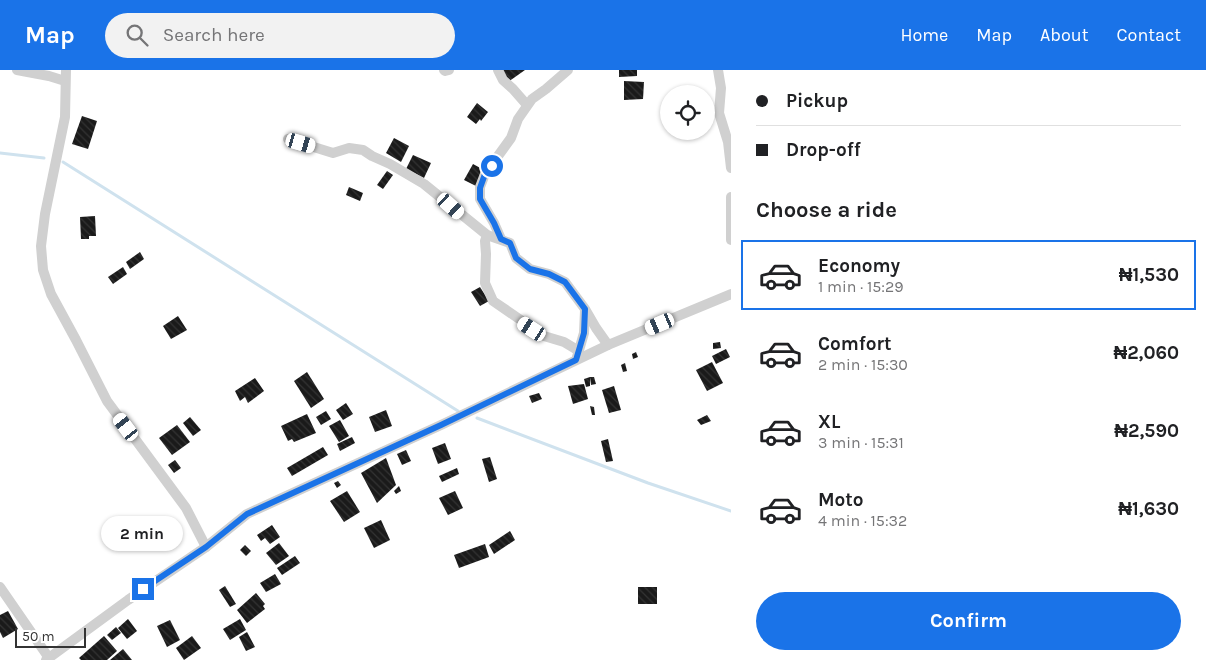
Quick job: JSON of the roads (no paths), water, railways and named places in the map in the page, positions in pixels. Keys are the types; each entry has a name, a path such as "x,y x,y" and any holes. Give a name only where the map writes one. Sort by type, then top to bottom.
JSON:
{"street":[{"path":"17,70 49,76 66,75 65,117 45,214 41,246 43,270 51,294 106,401 186,508 206,547"},
{"path":"29,72 41,70"},
{"path":"444,70 449,70"},
{"path":"498,70 503,80 514,89 527,105"},
{"path":"501,239 480,199 480,188 485,174 511,138 518,119 532,98 568,70"},
{"path":"718,70 721,88 719,113 728,142 731,168"},
{"path":"288,139 333,153 349,148 363,150 424,184 488,235 510,243 516,258 530,269 549,274 565,282 608,345"},
{"path":"731,197 731,240"},
{"path":"488,235 485,241 485,283 493,300 544,336 564,342 577,356"},
{"path":"0,587 47,659 128,600 206,547 247,514 441,425 577,356 731,294"},
{"path":"577,356 584,333 585,309"}],"waterway":[{"path":"0,153 44,158"},
{"path":"63,162 458,411"},
{"path":"477,418 648,483 731,511"}]}
